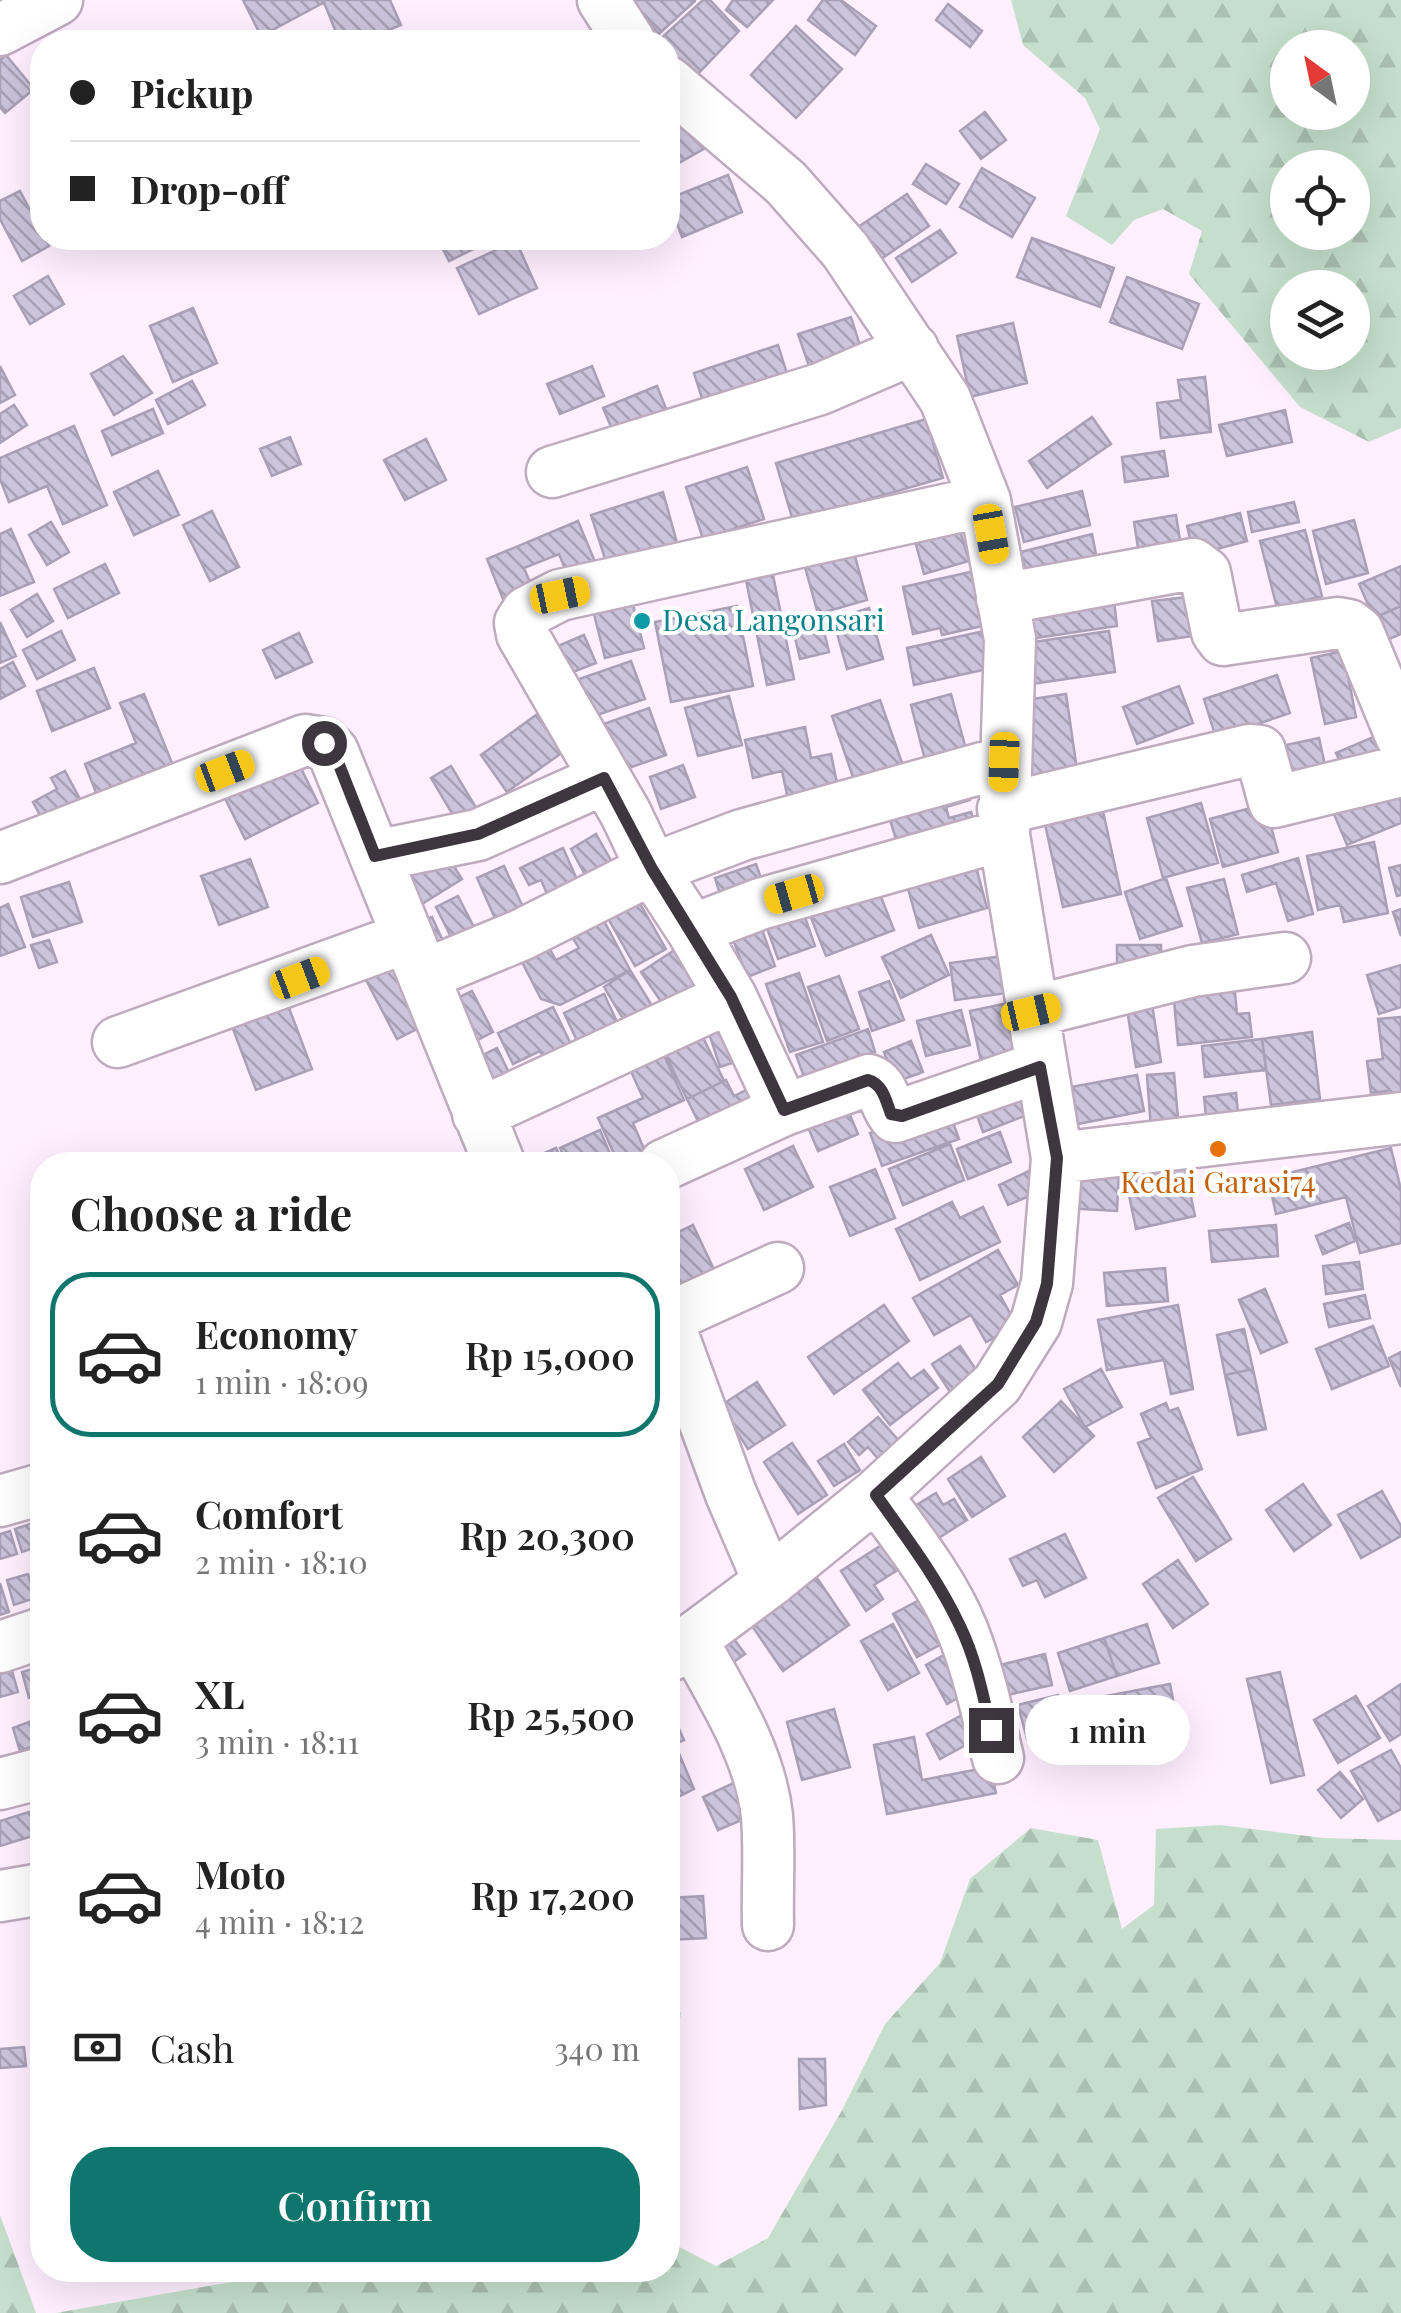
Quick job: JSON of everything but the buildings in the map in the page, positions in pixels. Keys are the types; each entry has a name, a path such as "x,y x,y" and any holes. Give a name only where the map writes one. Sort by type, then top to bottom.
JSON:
{"street":[{"path":"0,30 58,0"},
{"path":"603,0 622,30"},
{"path":"680,92 786,183 845,250 945,400 985,501 1010,639 1004,802 1031,1012 1057,1158 1047,1284 1036,1322 998,1384 876,1495 680,1648 746,1739 767,1818 768,1924"},
{"path":"552,472 820,389 913,349"},
{"path":"784,1110 731,997 652,869 522,634 520,623 527,612 560,595 985,501"},
{"path":"1002,599 1192,564 1205,574 1216,632 1223,640 1338,623 1358,632 1401,736"},
{"path":"0,858 305,740 324,743 334,752 494,1152"},
{"path":"118,1042 416,956 521,936 652,869 742,835 807,816 1004,802 1249,750 1260,751 1272,798 1280,802 1401,771"},
{"path":"375,856 478,834 604,778"},
{"path":"692,930 829,883 1004,802"},
{"path":"807,816 829,883"},
{"path":"1031,1012 1194,971 1284,958"},
{"path":"478,1114 731,997"},
{"path":"680,1158 784,1110 868,1080 876,1082 891,1114 902,1116 1040,1067"},
{"path":"1057,1158 1401,1118"},
{"path":"680,1314 778,1268"},
{"path":"680,1354 730,1494 769,1582"},
{"path":"0,1501 30,1492"},
{"path":"876,1495 940,1586 962,1628 978,1674 998,1758"},
{"path":"0,1647 30,1638"},
{"path":"0,1784 30,1776"},
{"path":"0,1896 30,1890"}],"green space":[{"path":"1011,0 1401,0 1401,428 1369,442 1300,407 1189,274 1202,231 1163,209 1134,220 1112,245 1066,216 1100,129 1085,98 1023,45"},
{"path":"1221,1825 1323,1838 1401,1840 1401,2313 56,2313 231,2282 680,2282 680,2247 716,2266 768,2238 841,2112 885,2024 940,1963 970,1879 1031,1828 1098,1840 1122,1929 1154,1905 1156,1829"},
{"path":"0,2215 36,2313 0,2313"}],"place":[{"name":"Desa Langonsari","path":"642,621"},
{"name":"Kedai Garasi74","path":"1218,1149"}],"route":[{"path":"324,743 334,752 375,856 478,834 604,778 652,869 731,997 784,1110 868,1080 876,1082 891,1114 902,1116 1040,1067 1057,1158 1047,1284 1036,1322 998,1384 876,1495 940,1586 962,1628 991,1730"}]}
